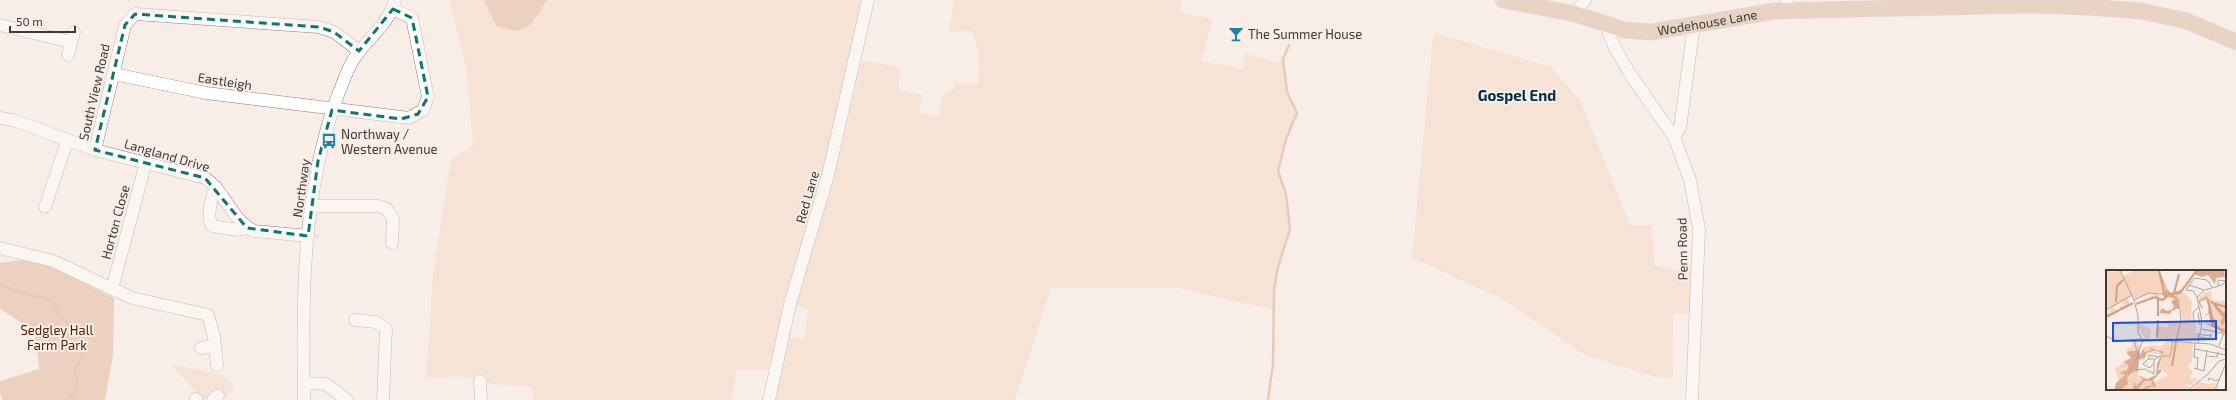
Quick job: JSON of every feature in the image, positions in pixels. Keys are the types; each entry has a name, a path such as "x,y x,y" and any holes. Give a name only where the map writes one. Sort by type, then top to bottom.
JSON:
{"main road":[{"name":"Wodehouse Lane","path":"1503,0 1575,14 1625,30 1651,32 1786,5 2029,6 2095,8 2141,11 2187,22 2236,42"}],"street":[{"name":"Red Lane","path":"769,400 790,304 828,175 868,0"},
{"path":"1575,14 1585,0"},
{"name":"Northway","path":"304,400 304,321 308,236 318,161 332,110 348,70 359,51 376,34 394,4"},
{"name":"Eastleigh","path":"114,74 206,93 401,119 409,118 423,110 428,97 412,18 394,4"},
{"name":"South View Road","path":"95,150 125,25 135,14 319,27 334,32 359,51"},
{"name":"Penn Road","path":"1605,24 1615,48 1630,74 1674,137 1690,180 1698,229 1692,400"},
{"path":"1674,137 1680,128 1694,24"},
{"path":"0,26 73,37 68,55"},
{"name":"Langland Drive","path":"0,118 13,120 95,150 205,178 216,187 238,219 247,228"},
{"path":"45,207 67,141"},
{"name":"Horton Close","path":"112,290 146,162"},
{"path":"216,187 212,195 209,222 212,226 238,230 247,228 254,231 308,236"},
{"path":"312,206 378,206 387,209 393,219 392,243"},
{"path":"0,248 53,261 112,290 132,298 214,316 217,365"},
{"path":"355,320 376,322 386,329 383,400"},
{"path":"201,348 215,346"},
{"path":"480,381 481,400"},
{"path":"304,384 326,384 348,400"}],"highlighted area":[{"path":"393,9 412,18 415,28 428,97 418,114 401,119 332,110 318,161 308,236 247,228 205,178 95,150 125,25 135,14 319,27 334,32 359,51"}],"shaded area":[{"path":"449,0 484,0 496,26 544,7 548,0 861,0 823,176 767,371 737,369 732,400 533,400 532,387 493,384 462,376 426,379 433,275 451,160 473,146 467,72"},
{"path":"954,0 1181,0 1180,12 1213,19 1201,61 1244,69 1245,53 1278,63 1283,59 1287,92 1297,113 1286,139 1278,170 1286,194 1290,229 1278,267 1274,310 1179,288 1051,288 1015,400 773,400 787,338 804,339 808,308 793,305 835,176 862,60 901,68 898,90 922,94 920,113 940,117 941,97 954,89 955,83 978,84 979,56 974,37 970,30 949,33"},
{"path":"1435,33 1551,67 1581,102 1630,225 1652,225 1654,266 1691,272 1691,313 1673,314 1673,378 1655,377 1583,354 1501,298 1412,258 1432,46"},
{"path":"171,364 223,375 235,389 225,397 218,388 203,400"}],"green space":[{"path":"484,0 548,0 530,25 516,31 496,26"},
{"name":"Sedgley Hall Farm Park","path":"21,260 46,264 114,298 113,355 105,400 3,400 0,393 0,381 39,369 37,345 32,332 0,309 0,263"}],"waterway":[{"path":"1268,400 1273,364 1274,290 1278,267 1290,229 1286,194 1278,171 1286,139 1297,113 1287,92 1283,59 1289,45"},
{"path":"0,283 33,297 45,297 49,299 54,304 63,320 79,336 83,349 81,358 75,370 77,383 74,394 68,400"}],"place":[{"name":"The Summer House","path":"1236,34"},
{"name":"Northway / Western Avenue","path":"329,141"}],"district":[{"name":"Gospel End","path":"1517,95"}]}
